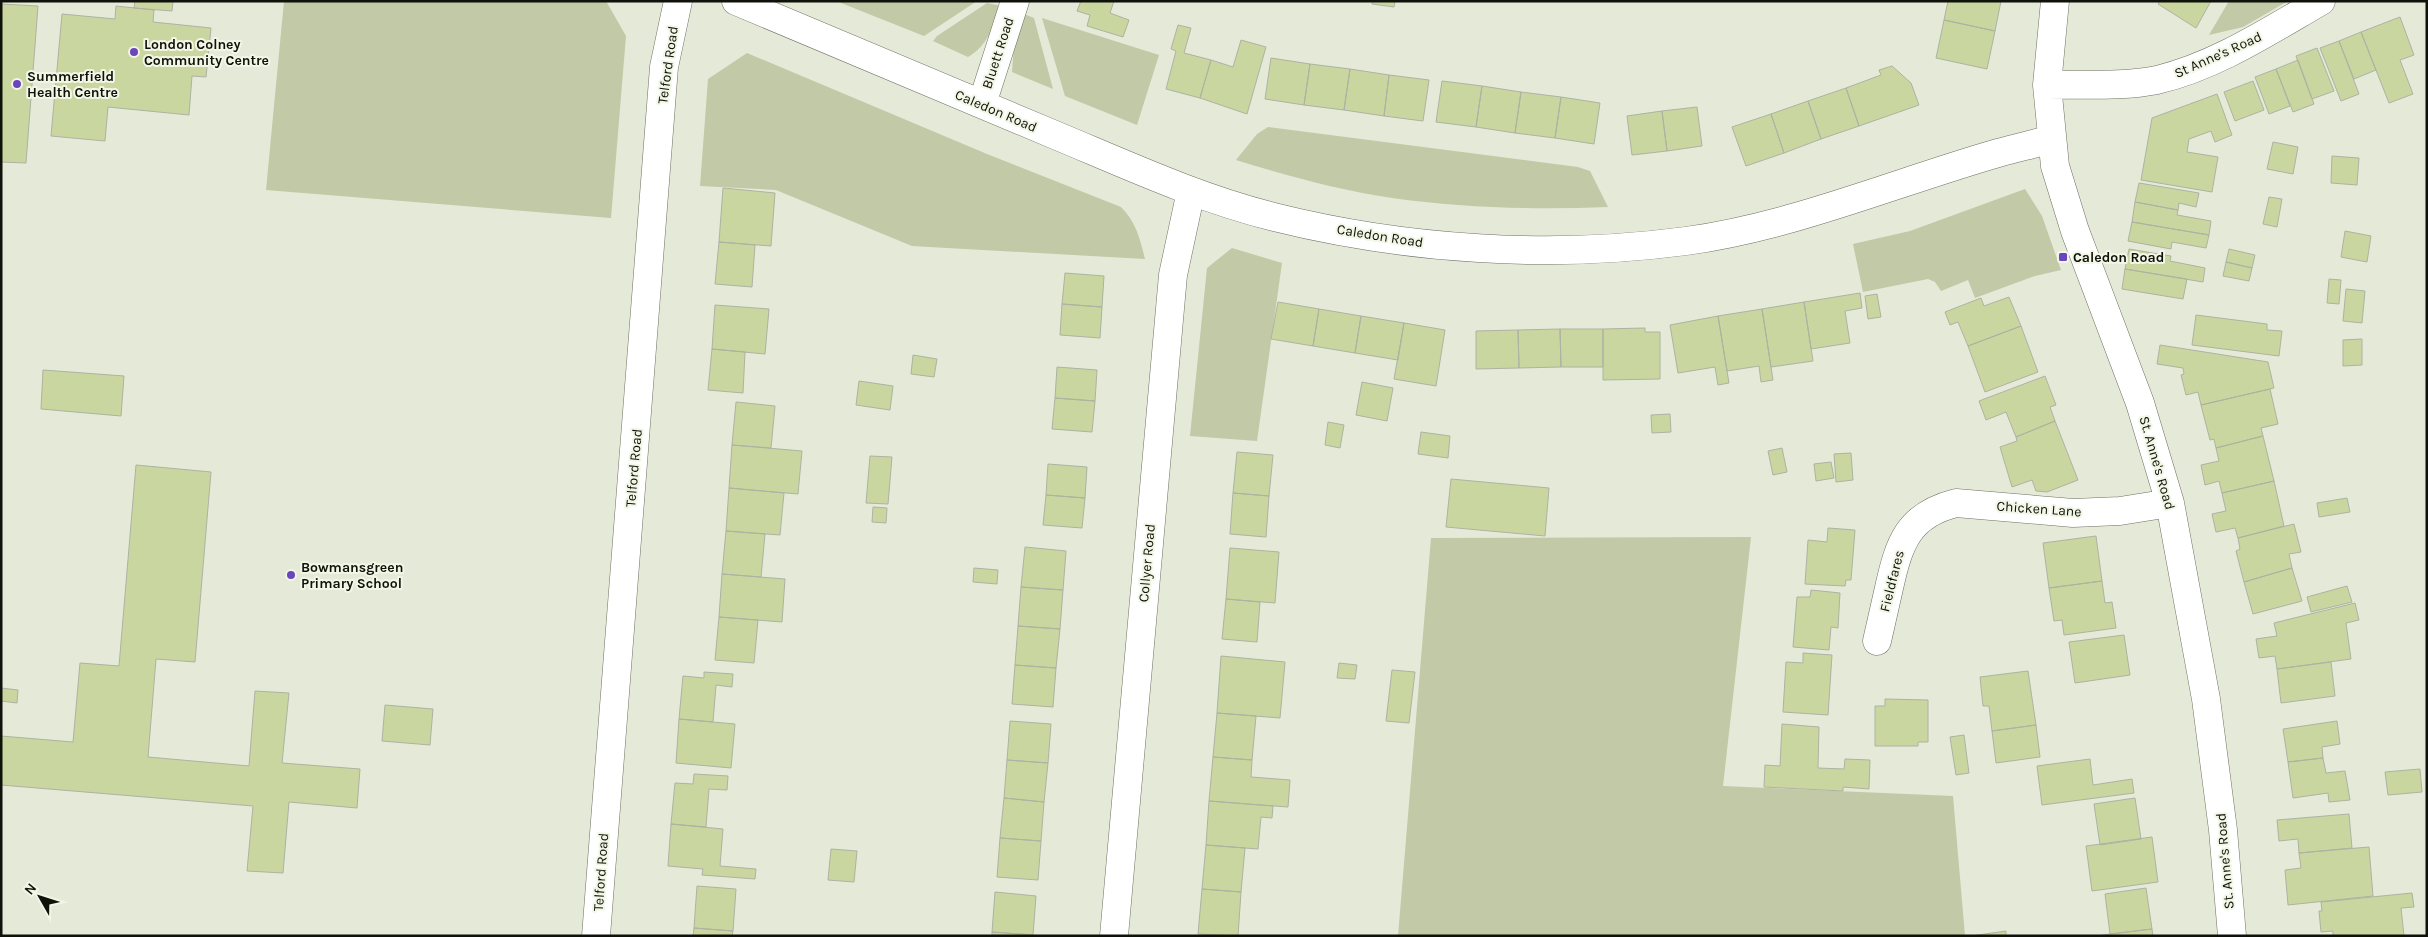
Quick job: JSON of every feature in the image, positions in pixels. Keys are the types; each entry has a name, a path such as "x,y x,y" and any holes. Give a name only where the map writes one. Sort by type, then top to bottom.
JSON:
{"street":[{"name":"Telford Road","path":"596,936 664,67 678,1"},
{"name":"Caledon Road","path":"736,1 1191,191 1274,217 1398,241 1501,249 1612,248 1688,240 1776,224 1996,154 2052,139"},
{"name":"Bluett Road","path":"982,104 1015,1"},
{"name":"St. Anne's Road","path":"2055,1 2047,85 2054,166 2061,191 2140,403 2170,503 2206,699 2223,830 2232,936"},
{"name":"St Anne's Road","path":"2047,85 2136,83 2184,72 2250,42 2321,1"},
{"name":"Collyer Road","path":"1114,936 1174,275 1191,191"},
{"name":"Chicken Lane","path":"1914,525 1939,508 1956,503 2073,513 2120,511 2170,503"},
{"name":"Fieldfares","path":"1877,641 1895,560 1903,539 1914,525"}],"green space":[{"path":"284,1 606,1 626,36 611,218 266,190"},
{"path":"836,1 977,1 924,36"},
{"path":"2229,1 2288,1 2243,27 2209,35"},
{"path":"987,3 1001,6 989,35 980,47 968,57 933,41 937,36"},
{"path":"1024,14 1034,18 1053,89 1012,72 1014,45"},
{"path":"1042,18 1159,55 1137,125 1065,96"},
{"path":"747,53 987,154 1121,207 1134,225 1145,259 912,246 776,190 700,186 708,79"},
{"path":"1268,127 1578,167 1590,171 1608,207 1500,207 1392,198 1333,187 1236,160 1257,134"},
{"path":"2025,189 2042,216 2061,270 2035,276 1975,298 1968,280 1941,291 1935,282 1928,279 1863,292 1853,244 1910,231"},
{"path":"1232,248 1282,263 1257,441 1190,436 1207,268"},
{"path":"1751,537 1723,786 1953,796 1965,936 1398,936 1431,538"}],"building":[{"path":"135,1 173,1 172,11 134,8"},
{"path":"1081,1 1114,1 1110,13 1129,20 1123,37 1087,26 1090,15 1077,11"},
{"path":"1372,1 1395,1 1394,7 1372,4"},
{"path":"1948,1 2001,1 1995,31 1944,20"},
{"path":"2160,1 2211,1 2196,28 2158,4"},
{"name":"Summerfield Health Centre","path":"1,4 38,6 26,163 1,162"},
{"name":"London Colney Community Centre","path":"116,6 154,10 153,22 211,28 206,77 192,76 189,115 108,107 105,141 51,136 62,14 115,19"},
{"path":"2400,17 2414,55 2400,60 2413,94 2389,103 2361,32"},
{"path":"1944,20 1995,31 1987,69 1936,58"},
{"path":"1178,25 1191,28 1184,53 1211,60 1200,98 1166,89 1176,51 1171,49"},
{"path":"2361,32 2376,70 2354,79 2339,41"},
{"path":"1241,40 1266,47 1247,114 1200,98 1211,60 1233,67"},
{"path":"2339,41 2359,94 2341,101 2320,48"},
{"path":"2317,48 2334,91 2312,99 2296,56"},
{"path":"1271,58 1310,64 1304,105 1265,99"},
{"path":"2298,60 2314,104 2293,112 2276,69"},
{"path":"1310,64 1350,69 1344,110 1304,105"},
{"path":"1892,66 1911,83 1919,105 1859,126 1846,88 1881,75 1879,70"},
{"path":"1350,69 1389,75 1384,116 1344,110"},
{"path":"2276,69 2290,106 2269,114 2255,77"},
{"path":"1389,75 1429,80 1423,121 1384,116"},
{"path":"1442,81 1482,86 1476,127 1436,122"},
{"path":"2253,81 2264,110 2235,121 2224,92"},
{"path":"1482,86 1521,92 1515,133 1476,127"},
{"path":"1846,88 1859,126 1821,139 1808,101"},
{"path":"1521,92 1561,97 1555,138 1515,133"},
{"path":"2217,94 2232,135 2215,142 2211,131 2189,139 2187,152 2218,157 2212,192 2141,180 2152,118"},
{"path":"1561,97 1600,103 1594,144 1555,138"},
{"path":"1808,101 1821,139 1784,153 1771,114"},
{"path":"1697,107 1702,146 1667,151 1662,111"},
{"path":"1662,111 1667,151 1632,155 1627,116"},
{"path":"1771,114 1784,153 1746,166 1732,127"},
{"path":"2273,142 2298,147 2293,174 2267,169"},
{"path":"2332,156 2359,158 2357,185 2331,183"},
{"path":"2139,183 2199,193 2196,207 2179,203 2178,210 2135,202"},
{"path":"723,188 775,193 771,246 719,242"},
{"path":"2269,197 2282,199 2277,227 2263,224"},
{"path":"2135,202 2178,210 2177,215 2211,221 2209,235 2132,222"},
{"path":"2132,222 2209,235 2206,248 2172,242 2171,249 2128,241"},
{"path":"2345,231 2371,236 2367,262 2341,257"},
{"path":"719,242 755,245 752,287 715,284"},
{"path":"2129,249 2171,256 2170,261 2205,268 2203,282 2125,269"},
{"path":"2229,249 2255,255 2252,268 2226,262"},
{"path":"2226,262 2252,268 2249,281 2223,276"},
{"path":"2125,269 2187,279 2183,299 2122,289"},
{"path":"1065,273 1104,276 1102,307 1062,304"},
{"path":"2329,279 2341,280 2339,304 2327,303"},
{"path":"2346,289 2365,291 2362,323 2343,321"},
{"path":"1860,293 1862,308 1845,311 1850,343 1811,349 1804,302"},
{"path":"1877,294 1881,317 1868,319 1865,296"},
{"path":"2009,297 2021,326 1968,346 1958,322 1950,325 1945,312 1981,298 1984,306"},
{"path":"1278,302 1319,309 1313,346 1271,339"},
{"path":"1804,302 1813,361 1771,367 1762,309"},
{"path":"1062,304 1102,307 1100,338 1060,335"},
{"path":"715,305 769,309 765,354 712,349"},
{"path":"1319,309 1361,316 1355,353 1313,346"},
{"path":"1762,309 1773,380 1761,382 1759,366 1727,371 1718,316"},
{"path":"2196,315 2267,324 2267,330 2282,331 2279,356 2192,345"},
{"path":"1361,316 1404,323 1398,360 1355,353"},
{"path":"1718,316 1729,383 1718,385 1715,367 1678,373 1670,325"},
{"path":"1404,323 1445,330 1436,386 1394,379"},
{"path":"2021,326 2038,372 1985,392 1968,346"},
{"path":"1645,328 1645,332 1660,332 1660,379 1603,380 1603,329"},
{"path":"1560,329 1561,367 1519,368 1518,330"},
{"path":"1560,329 1603,329 1603,367 1561,367"},
{"path":"1518,330 1519,368 1476,369 1476,331"},
{"path":"2362,339 2362,365 2343,366 2343,340"},
{"path":"2160,345 2268,362 2274,388 2201,405 2198,392 2186,395 2181,375 2184,374 2183,368 2157,364"},
{"path":"712,349 745,352 743,393 708,390"},
{"path":"913,355 937,359 934,377 911,374"},
{"path":"1057,367 1097,370 1095,401 1055,398"},
{"path":"43,370 124,376 121,416 41,409"},
{"path":"2045,376 2056,405 2050,407 2055,421 2016,437 2006,412 1986,420 1979,401"},
{"path":"859,381 893,386 890,410 856,405"},
{"path":"1362,382 1393,388 1387,421 1356,415"},
{"path":"2270,389 2278,424 2261,428 2263,436 2216,448 2214,439 2210,440 2201,405"},
{"path":"1055,398 1095,401 1092,432 1052,429"},
{"path":"736,402 775,406 771,448 732,445"},
{"path":"1670,414 1671,432 1652,433 1651,415"},
{"path":"2055,421 2078,480 2047,492 2036,491 2032,480 2012,487 2000,447 2017,441 2016,437"},
{"path":"1328,422 1344,425 1340,448 1325,445"},
{"path":"1421,432 1450,436 1448,458 1418,454"},
{"path":"2263,436 2274,481 2222,493 2219,481 2205,485 2201,465 2219,461 2216,448"},
{"path":"732,445 802,451 798,494 729,488"},
{"path":"1782,448 1787,472 1773,475 1768,451"},
{"path":"1237,452 1273,455 1269,496 1233,493"},
{"path":"1851,453 1853,480 1836,482 1834,454"},
{"path":"870,456 892,457 888,504 866,503"},
{"path":"1831,462 1834,478 1816,481 1814,464"},
{"path":"1048,464 1087,467 1085,498 1046,495"},
{"path":"136,465 211,472 195,662 156,659 148,757 249,766 255,691 289,693 282,763 360,769 357,808 289,802 283,873 247,871 253,806 1,785 1,736 73,742 80,663 119,666"},
{"path":"1451,479 1549,488 1545,536 1446,527"},
{"path":"2274,481 2284,526 2238,538 2235,528 2216,532 2212,514 2226,511 2222,493"},
{"path":"729,488 784,493 780,535 726,531"},
{"path":"1233,493 1269,496 1266,537 1230,534"},
{"path":"1046,495 1085,498 1082,528 1043,525"},
{"path":"2347,498 2350,512 2319,517 2317,503"},
{"path":"873,507 887,508 886,523 872,522"},
{"path":"2294,524 2301,552 2289,554 2292,568 2244,582 2236,551 2240,549 2238,538"},
{"path":"1828,528 1855,530 1851,580 1846,580 1845,586 1805,584 1808,540 1827,542"},
{"path":"726,531 765,534 761,577 722,574"},
{"path":"2096,536 2102,581 2049,588 2043,543"},
{"path":"1025,547 1066,551 1063,590 1021,587"},
{"path":"1230,548 1279,552 1275,603 1226,599"},
{"path":"974,568 998,570 997,584 973,582"},
{"path":"2292,568 2302,601 2253,614 2244,582"},
{"path":"722,574 785,579 782,622 719,617"},
{"path":"2102,581 2105,603 2112,602 2116,628 2064,635 2062,620 2054,621 2049,588"},
{"path":"2347,586 2352,602 2311,612 2307,597"},
{"path":"1021,587 1063,590 1060,629 1018,626"},
{"path":"1811,590 1840,593 1838,628 1831,627 1829,650 1793,647 1797,597 1810,597"},
{"path":"1226,599 1260,602 1257,642 1222,639"},
{"path":"2355,603 2359,620 2346,623 2351,659 2277,669 2275,656 2259,658 2256,639 2277,636 2274,623"},
{"path":"719,617 758,620 754,663 715,660"},
{"path":"1018,626 1060,629 1056,668 1015,665"},
{"path":"2124,635 2130,675 2075,683 2069,642"},
{"path":"1803,653 1832,655 1828,715 1783,712 1786,662 1803,663"},
{"path":"1221,656 1285,662 1280,718 1217,713"},
{"path":"2331,662 2335,696 2281,703 2277,669"},
{"path":"1339,663 1357,665 1355,679 1337,678"},
{"path":"1015,665 1056,668 1053,707 1012,704"},
{"path":"1392,670 1415,672 1409,723 1386,721"},
{"path":"2028,671 2036,725 1992,731 1989,706 1983,706 1980,677"},
{"path":"704,672 733,674 732,687 716,685 713,722 679,719 683,676 704,678"},
{"path":"1,688 18,690 17,703 1,701"},
{"path":"1885,699 1928,700 1928,742 1918,742 1918,746 1875,746 1875,706 1885,706"},
{"path":"385,705 433,709 430,745 382,741"},
{"path":"1217,713 1256,716 1252,760 1213,757"},
{"path":"679,719 735,724 731,768 676,763"},
{"path":"1010,721 1051,724 1048,763 1007,760"},
{"path":"2337,721 2340,744 2322,747 2323,758 2288,762 2283,729"},
{"path":"1782,724 1819,727 1818,768 1844,769 1845,759 1870,760 1869,789 1843,787 1843,791 1764,787 1765,765 1780,766"},
{"path":"2036,725 2040,757 1996,763 1992,731"},
{"path":"1964,735 1969,773 1956,775 1950,737"},
{"path":"1213,757 1252,760 1251,777 1290,780 1288,807 1209,801"},
{"path":"2323,758 2326,773 2345,771 2350,800 2329,802 2328,793 2293,798 2288,762"},
{"path":"2090,759 2093,785 2132,779 2134,793 2042,805 2037,766"},
{"path":"1007,760 1048,763 1044,802 1004,798"},
{"path":"2420,769 2422,792 2388,795 2385,772"},
{"path":"694,774 728,776 727,790 709,789 706,827 671,824 675,783 693,784"},
{"path":"1004,798 1044,802 1041,841 1000,838"},
{"path":"2135,798 2141,839 2100,845 2094,804"},
{"path":"1209,801 1273,806 1272,818 1261,817 1258,849 1206,845"},
{"path":"2349,814 2352,848 2299,853 2298,839 2279,841 2277,820"},
{"path":"671,824 723,829 720,866 756,869 755,879 702,875 703,869 668,866"},
{"path":"2152,837 2158,882 2092,891 2086,846"},
{"path":"1000,838 1041,841 1038,880 997,877"},
{"path":"1206,845 1245,848 1241,892 1202,889"},
{"path":"2369,847 2373,896 2288,905 2285,870 2301,868 2299,853"},
{"path":"831,849 857,851 854,882 828,880"},
{"path":"697,886 736,889 733,931 694,928"},
{"path":"2146,888 2152,929 2110,934 2105,894"},
{"path":"1202,889 1241,892 1238,936 1198,934"},
{"path":"995,892 1036,896 1033,935 992,932"},
{"path":"2412,893 2414,907 2401,908 2404,936 2333,936 2333,931 2321,932 2319,911 2322,911 2321,902"},
{"path":"694,928 733,931 732,936 693,936"},
{"path":"2152,929 2153,936 2097,936 2110,934"},
{"path":"2006,931 2006,936 1971,936"},
{"path":"992,932 1033,935 1033,936 992,936"}],"place":[{"name":"London Colney Community Centre","path":"134,52"},
{"name":"Summerfield Health Centre","path":"17,84"},
{"name":"Caledon Road","path":"2063,257"},
{"name":"Bowmansgreen Primary School","path":"291,575"}]}
